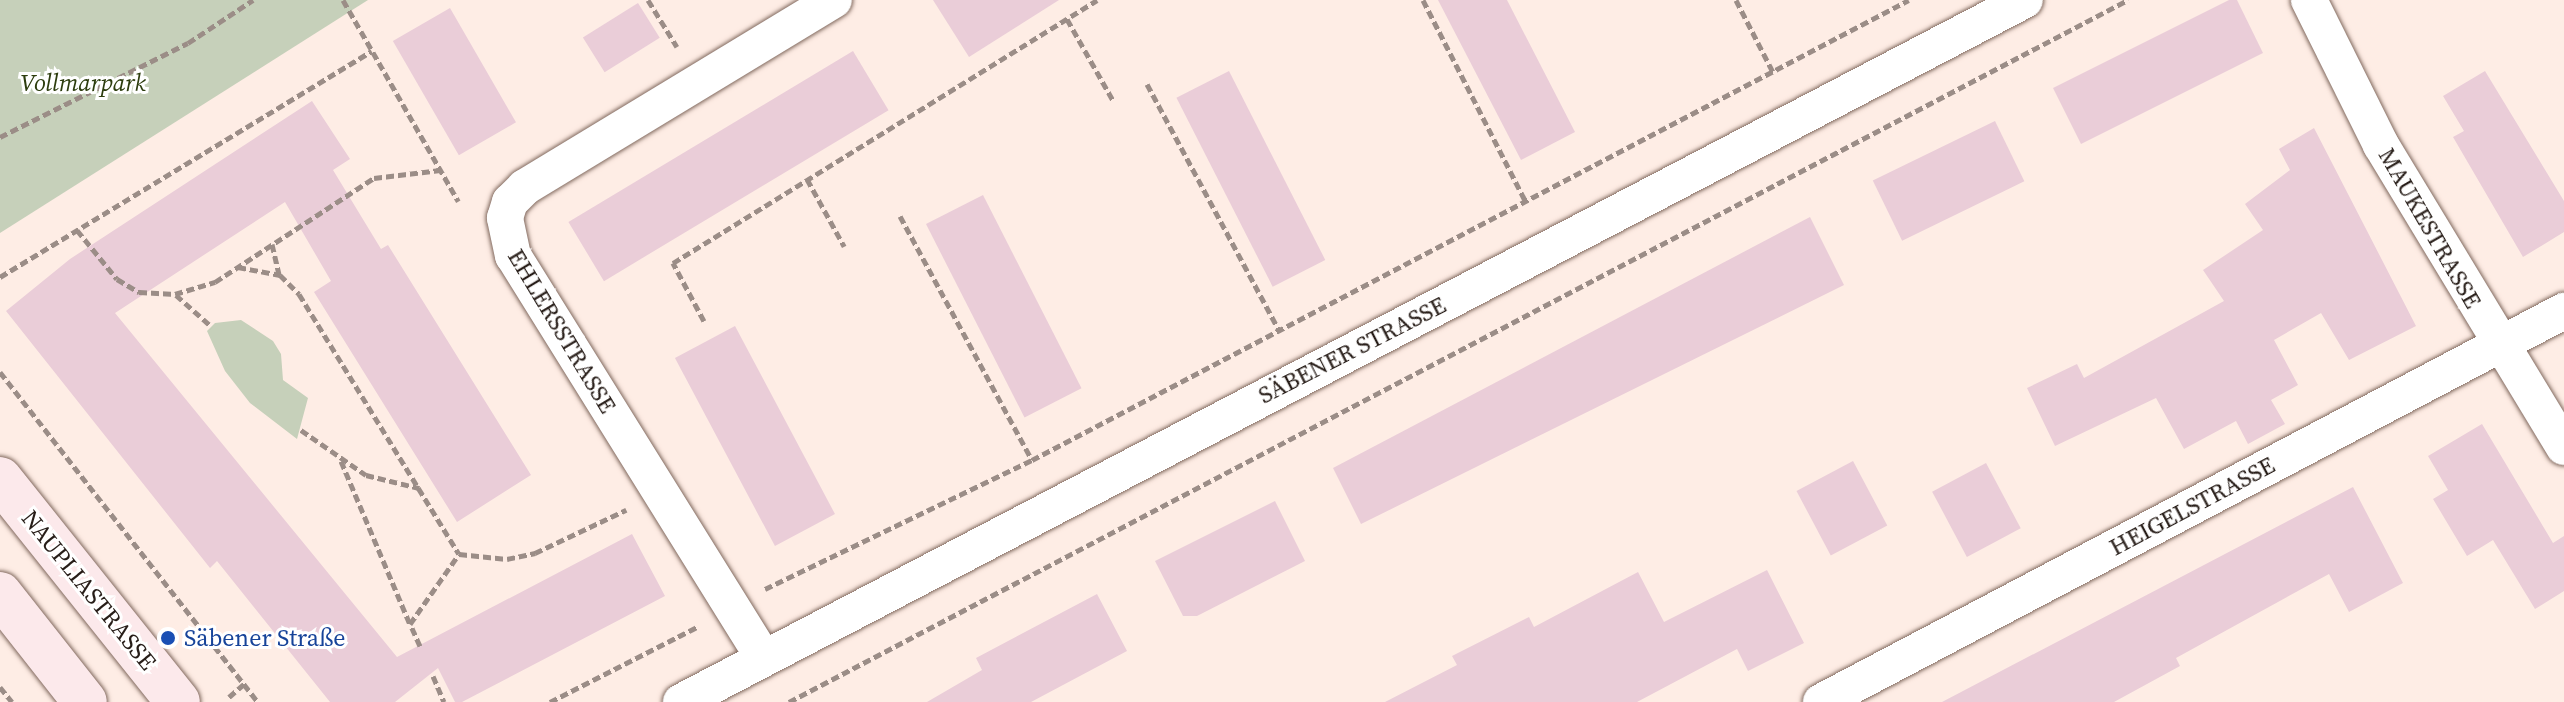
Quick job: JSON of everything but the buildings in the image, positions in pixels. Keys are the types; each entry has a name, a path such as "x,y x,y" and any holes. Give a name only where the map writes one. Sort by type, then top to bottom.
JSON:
{"street":[{"name":"EHLERSSTRASSE","path":"763,657 513,256 505,218 510,202 525,187 834,0"},
{"name":"SÄBENER STRASSE","path":"681,702 2025,0"},
{"name":"MAUKESTRASSE","path":"2309,0 2381,145 2498,345 2564,447"},
{"name":"HEIGELSTRASSE","path":"1821,702 2564,311"},
{"name":"NAUPLIASTRASSE","path":"0,479 178,702"},
{"path":"0,594 85,702"}],"path":[{"path":"0,137 174,51 253,0"},
{"path":"343,0 458,201"},
{"path":"648,0 699,81"},
{"path":"704,321 673,263 1097,0"},
{"path":"1423,0 1526,202"},
{"path":"1736,0 1773,72"},
{"path":"550,702 734,606 1032,460 1909,0"},
{"path":"789,702 2128,0"},
{"path":"1067,19 1114,102"},
{"path":"0,277 372,51"},
{"path":"1147,84 1279,330"},
{"path":"77,230 117,279 139,292 175,294 215,282 374,178 441,170"},
{"path":"807,179 844,246"},
{"path":"900,216 1032,460"},
{"path":"272,244 280,275 299,294 459,554"},
{"path":"238,267 280,275"},
{"path":"175,294 212,327"},
{"path":"0,372 258,702"},
{"path":"301,430 341,461 393,485 419,488"},
{"path":"341,461 420,646"},
{"path":"459,554 507,559 535,553 662,491"},
{"path":"410,624 459,554"},
{"path":"433,676 444,702"},
{"path":"229,697 244,684"},
{"path":"0,687 12,702"}],"green space":[{"name":"Vollmarpark","path":"0,0 368,0 0,233"},
{"path":"241,320 273,341 281,354 283,380 308,398 297,439 250,403 225,371 207,331 215,323"}],"place":[{"name":"Säbener Straße","path":"168,638"}]}
